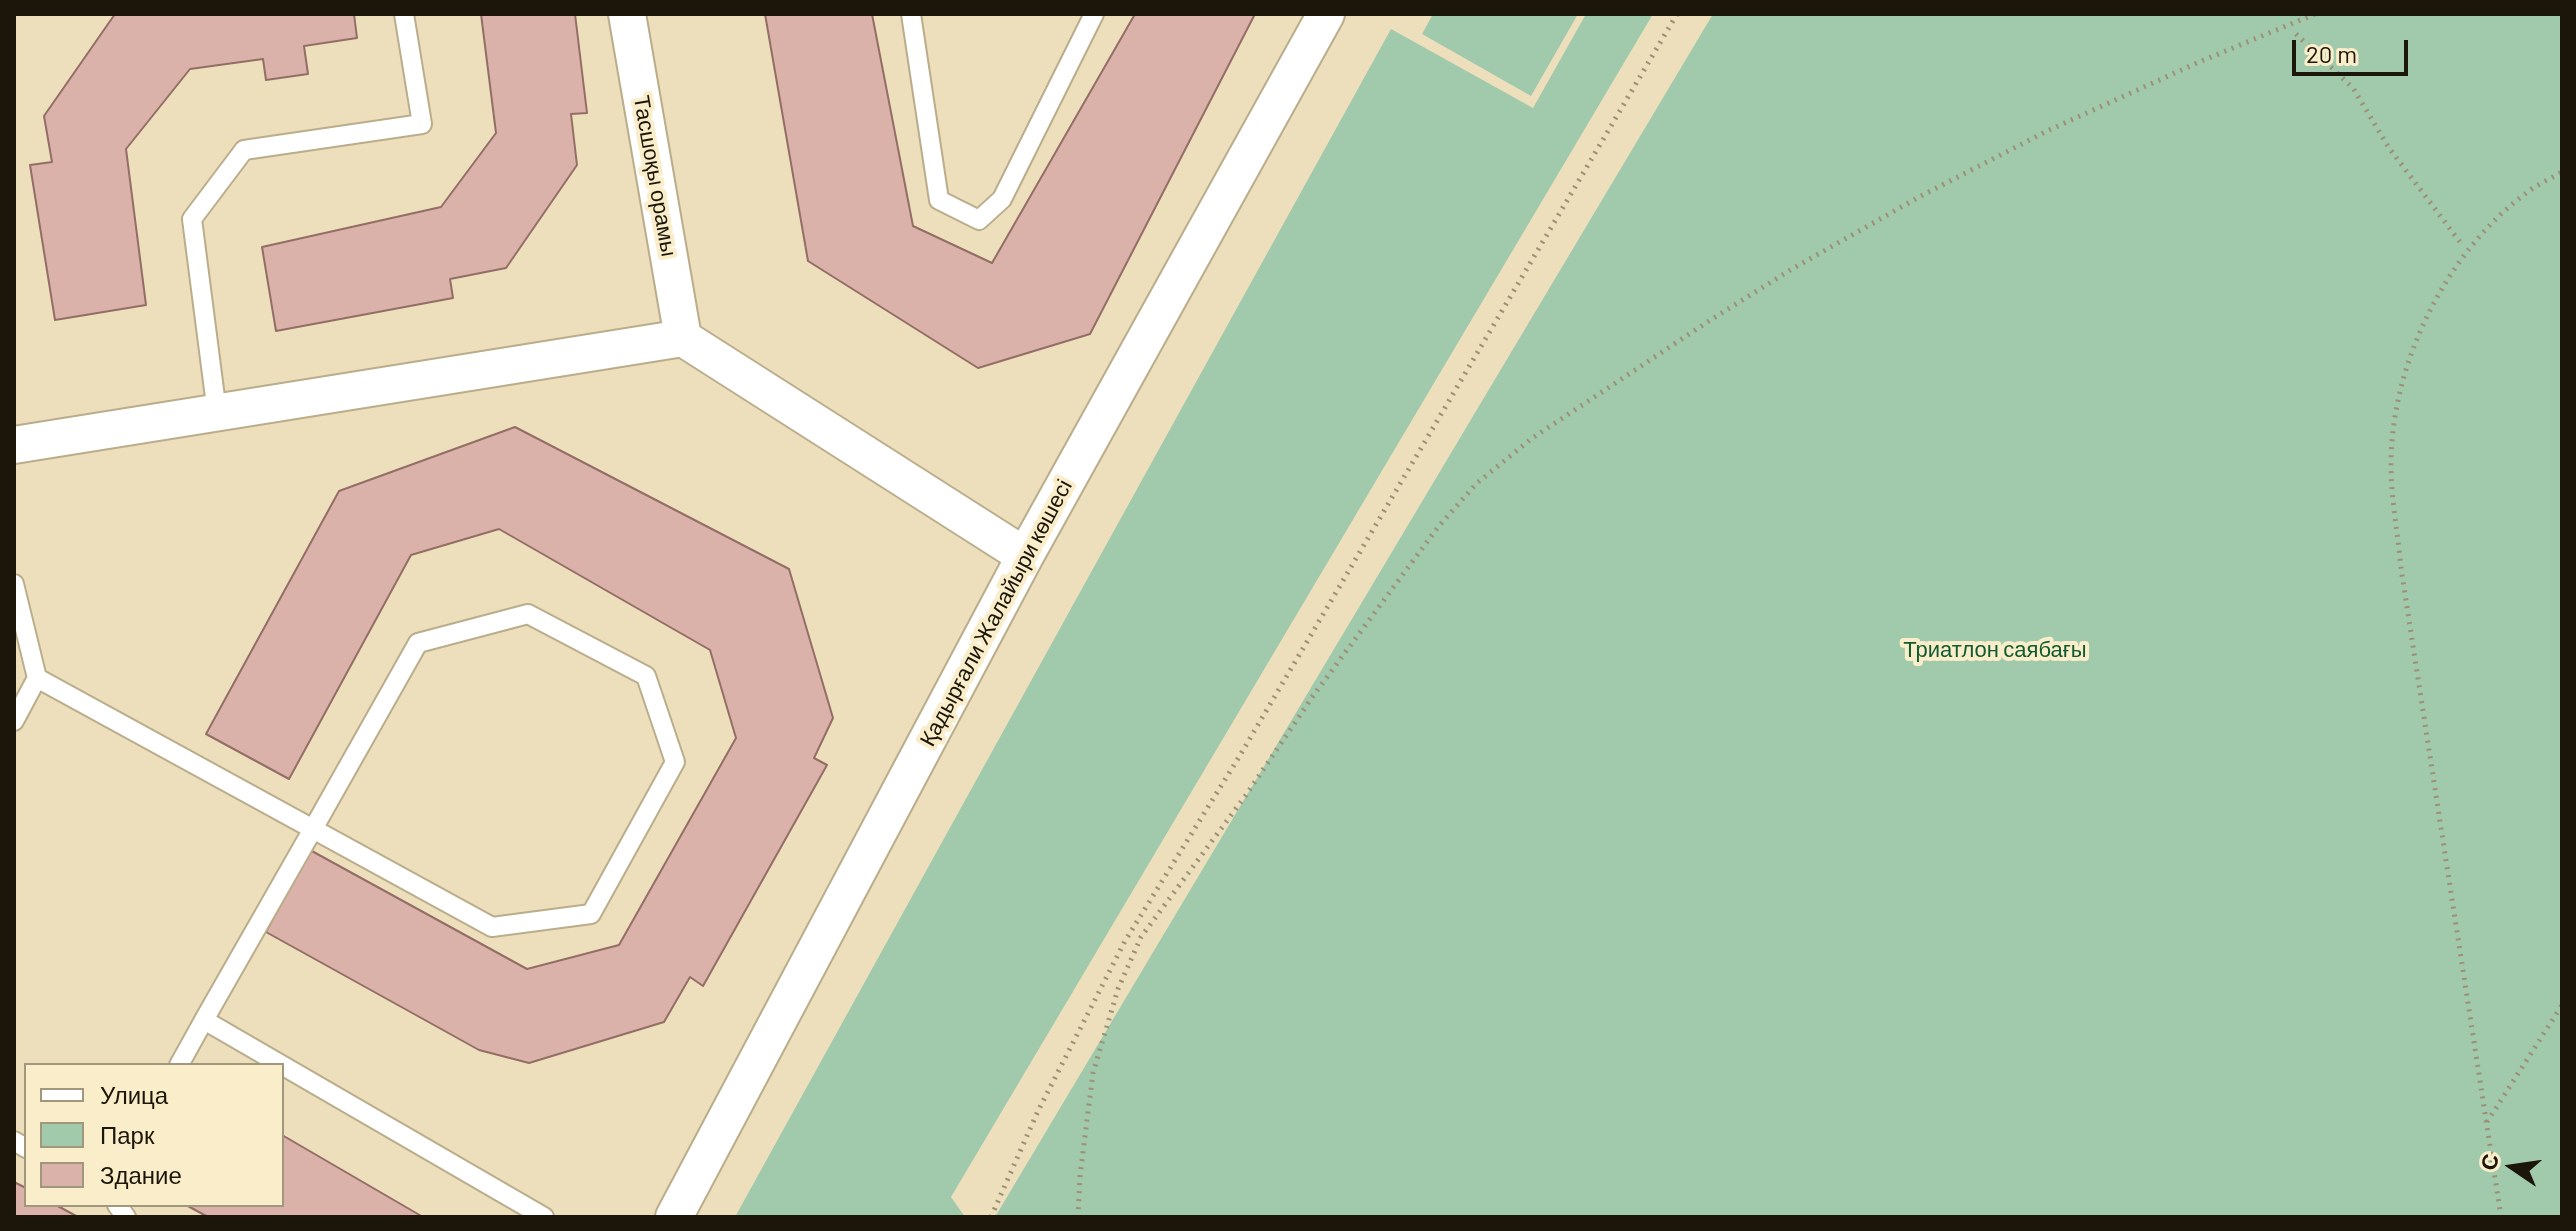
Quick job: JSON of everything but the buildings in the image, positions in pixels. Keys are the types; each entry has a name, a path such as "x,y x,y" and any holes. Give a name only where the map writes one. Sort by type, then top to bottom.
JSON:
{"street":[{"name":"Тасшоқы орамы","path":"627,14 683,338"},
{"name":"Қадырғали Жалайыри көшесі","path":"674,1217 1025,556 1326,14"},
{"path":"14,445 683,338 1025,556"}],"lane":[{"path":"217,413 192,219 244,150 422,124 404,14"},
{"path":"911,14 939,200 979,220 1002,199 1094,14"},
{"path":"14,584 37,678 14,721"},
{"path":"37,678 313,829 492,927 591,914 675,762 646,676 528,614 418,643 313,829 204,1020 180,1063"},
{"path":"204,1020 278,1063"},
{"path":"284,1066 544,1217"}],"path":[{"path":"991,1217 1038,1111 1125,941 1239,757 1677,14"},
{"path":"1078,1217 1093,1073 1118,989 1141,937 1246,795 1313,696 1438,527 1476,484 1531,439 1688,335 1792,269 1919,197 2047,131 2199,62 2315,14"},
{"path":"2296,34 2353,88 2389,148 2460,242"},
{"path":"2501,1217 2401,568 2391,464 2399,391 2414,343 2436,301 2458,265 2486,230 2525,193 2562,172"},
{"path":"2486,1123 2562,1005"}],"green space":[{"path":"1433,14 1578,14 1531,96 1422,34"},
{"path":"1586,14 1653,14 951,1197 965,1217 735,1217 1391,29 1533,108"},
{"name":"Триатлон саябағы","path":"1713,14 2562,14 2562,1217 995,1217"}]}
